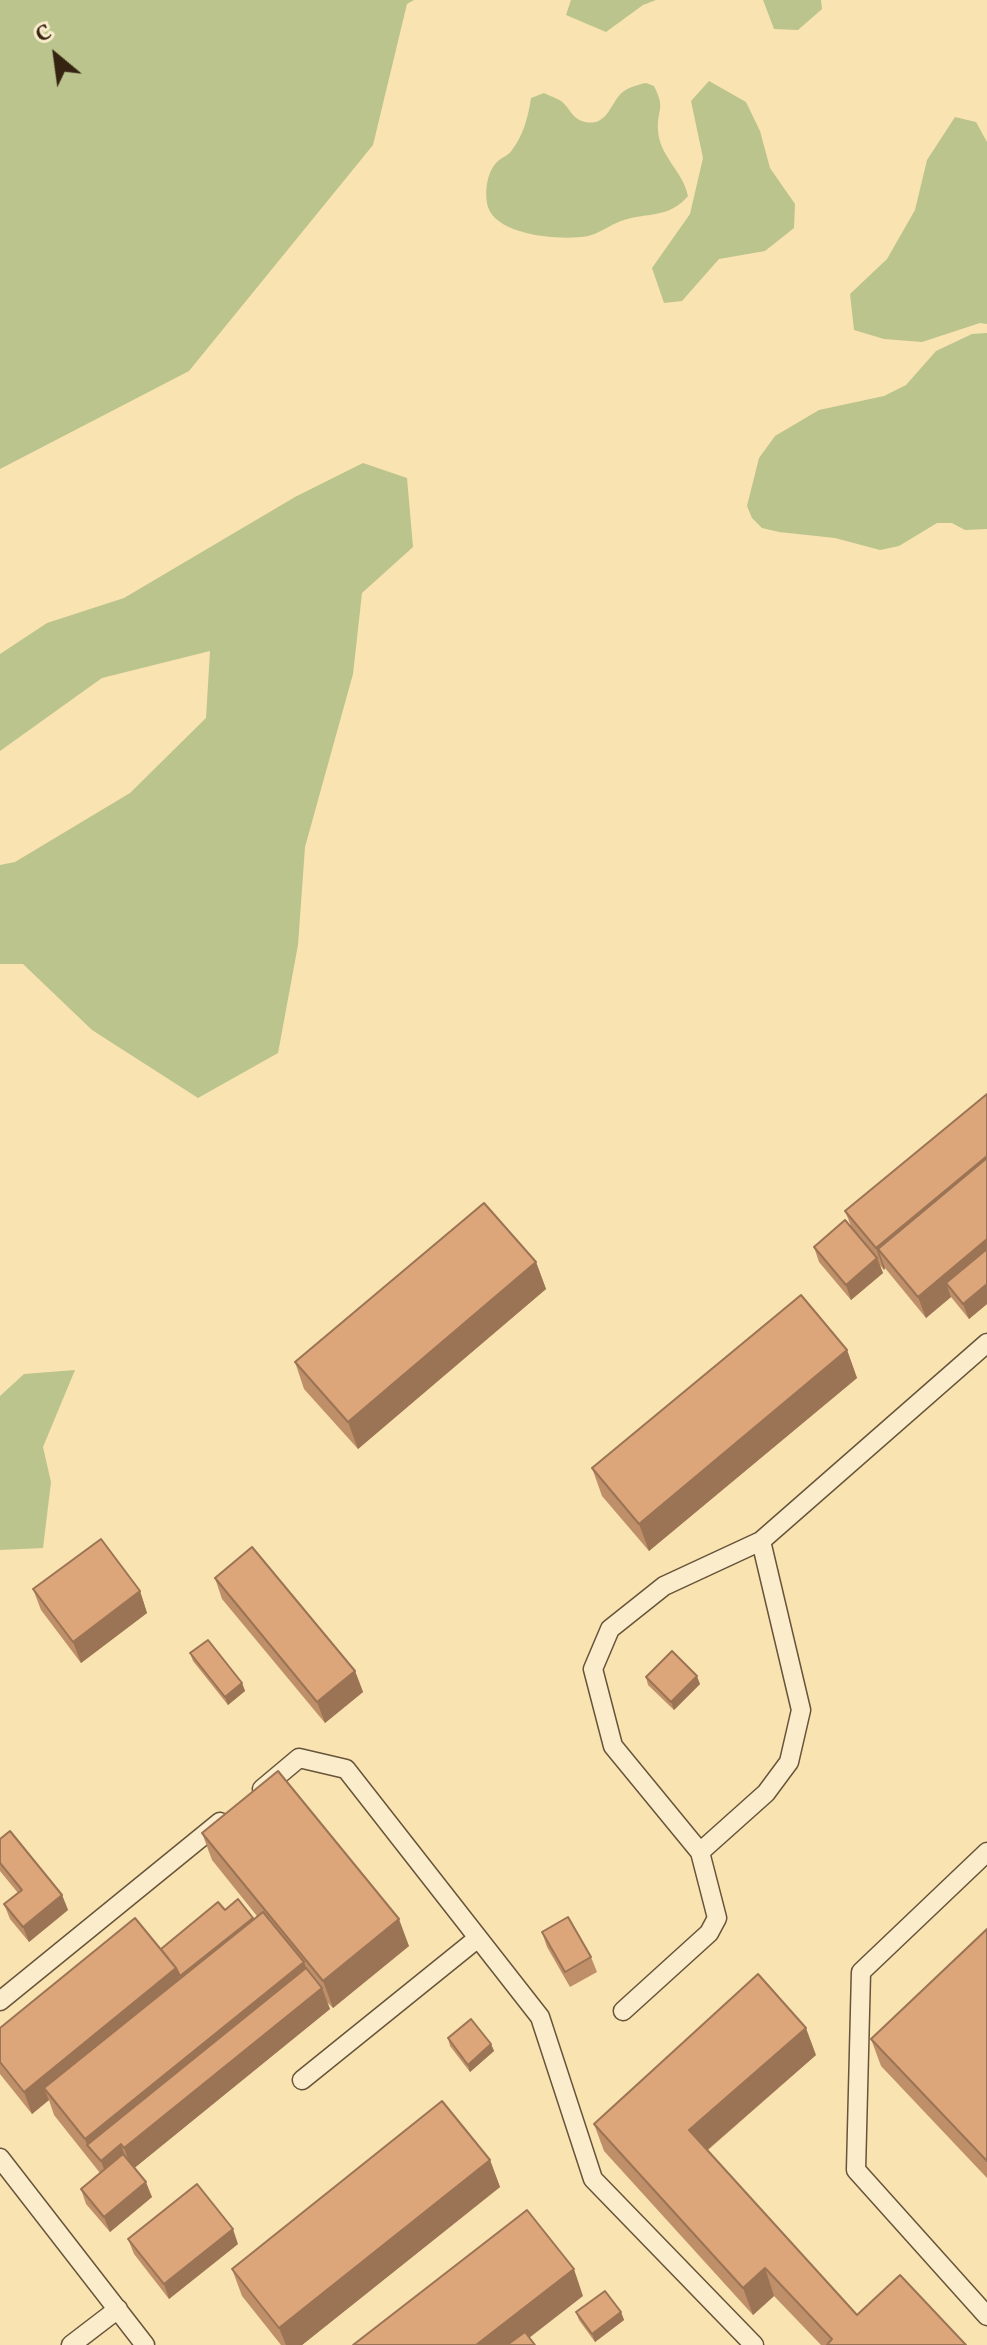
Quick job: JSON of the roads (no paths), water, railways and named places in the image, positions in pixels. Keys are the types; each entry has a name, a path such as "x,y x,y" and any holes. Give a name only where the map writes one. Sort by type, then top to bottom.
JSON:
{"lane":[{"path":"623,2011 709,1933 717,1918 700,1852 613,1746 593,1669 610,1629 664,1586 761,1541 987,1343"},
{"path":"700,1852 766,1793 789,1762 801,1710 761,1541"},
{"path":"0,2001 299,1758 346,1769 540,2017 593,2179 754,2345"},
{"path":"987,1852 861,1972 856,2170 987,2316"},
{"path":"302,2080 478,1938"},
{"path":"0,2158 145,2345"},
{"path":"71,2345 118,2309"}]}
